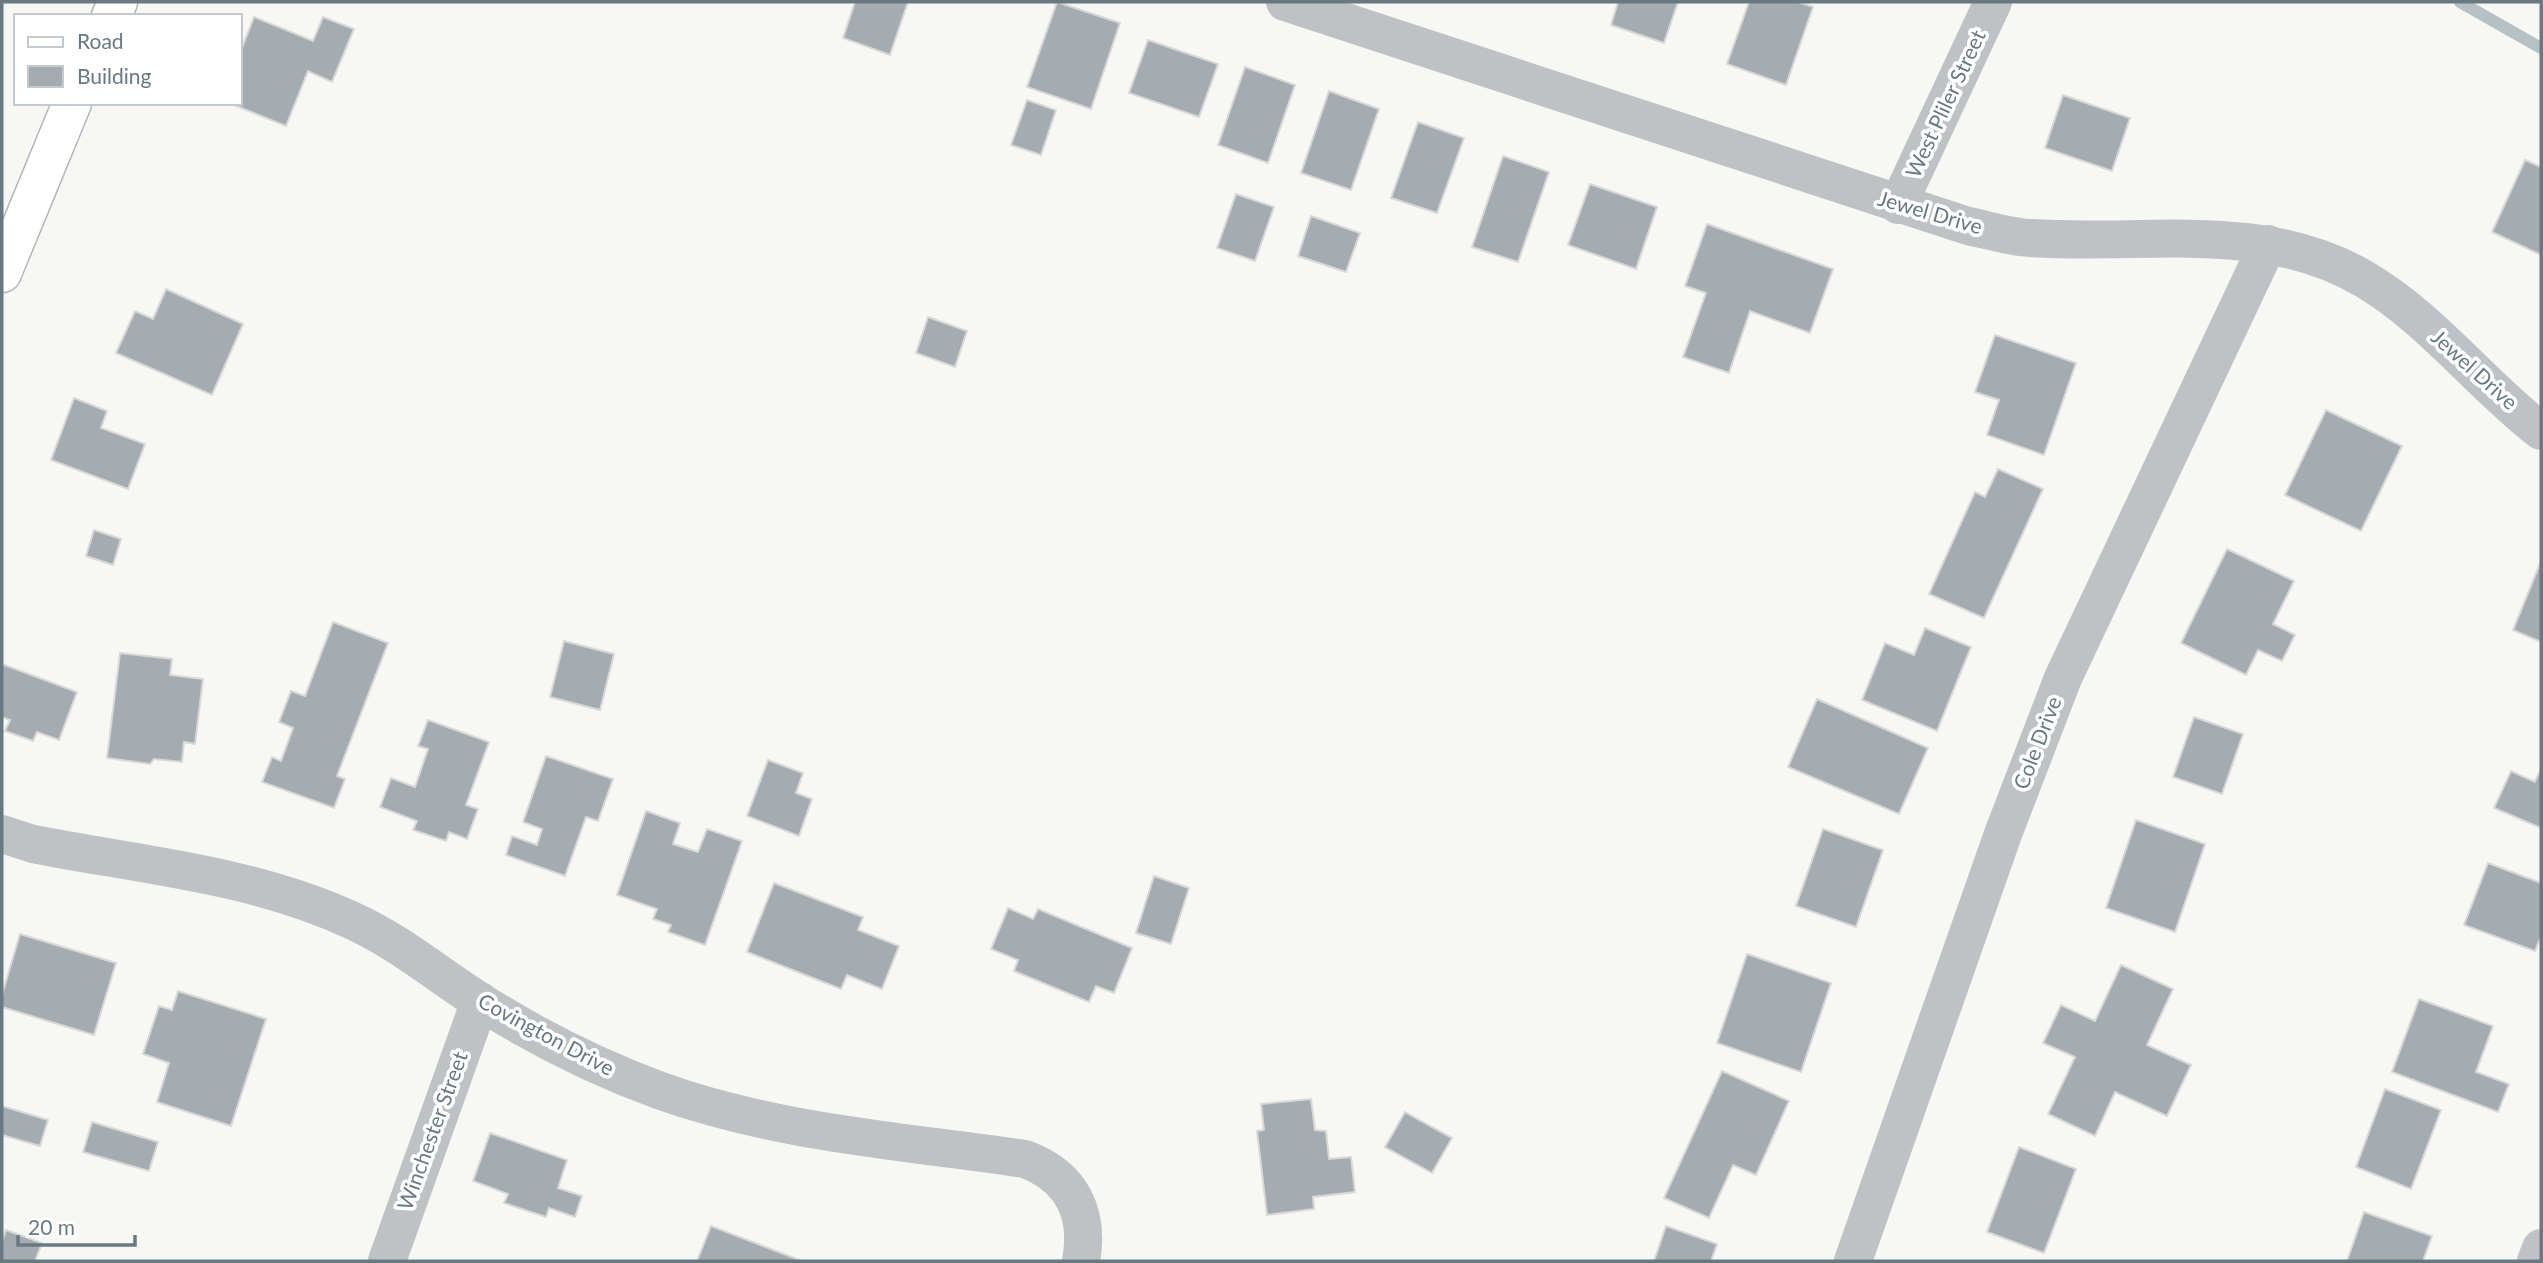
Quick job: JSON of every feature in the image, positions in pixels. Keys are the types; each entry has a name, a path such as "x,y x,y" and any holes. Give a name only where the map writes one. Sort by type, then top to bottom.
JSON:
{"street":[{"name":"Jewel Drive","path":"1285,2 1968,226 2029,238 2223,240 2268,244 2313,254 2365,279 2414,316 2541,431"},
{"name":"West Pliler Street","path":"1898,205 1993,2"},
{"path":"2,273 71,105"},
{"name":"Cole Drive","path":"1853,1261 2003,834 2063,678 2268,244"},
{"name":"Covington Drive","path":"2,834 33,844 243,883 308,902 355,921 480,1002 571,1054 620,1075 709,1106 814,1130 1025,1159 1046,1167 1064,1183 1077,1203 1083,1222 1081,1261"},
{"name":"Winchester Street","path":"387,1261 480,1002"},
{"path":"2536,1261 2541,1248"}],"building":[{"path":"855,2 908,2 890,55 843,38"},
{"path":"1057,2 1120,23 1091,109 1027,87"},
{"path":"1618,2 1678,2 1664,43 1611,25"},
{"path":"1749,2 1798,2 1813,7 1786,85 1727,64"},
{"path":"254,17 313,41 323,17 354,29 332,82 308,71 286,126 234,105 242,105 242,48"},
{"path":"1148,40 1218,64 1199,117 1129,93"},
{"path":"1245,67 1295,85 1268,163 1218,145"},
{"path":"1329,91 1379,109 1351,190 1301,173"},
{"path":"2063,95 2130,118 2112,171 2045,148"},
{"path":"1027,100 1056,110 1041,155 1011,145"},
{"path":"1418,122 1464,138 1437,213 1391,198"},
{"path":"1503,156 1549,172 1518,262 1472,247"},
{"path":"2525,160 2541,167 2541,255 2492,232"},
{"path":"1590,184 1657,207 1636,269 1568,245"},
{"path":"1236,194 1274,207 1255,261 1217,248"},
{"path":"1311,216 1360,233 1346,272 1298,256"},
{"path":"1707,224 1833,269 1810,333 1750,311 1729,373 1683,357 1706,293 1685,286"},
{"path":"166,289 243,324 212,395 116,353 135,311 153,319"},
{"path":"928,317 967,331 955,367 916,353"},
{"path":"1995,335 2076,363 2044,455 1987,435 1999,400 1975,392"},
{"path":"74,398 107,411 101,428 145,444 128,489 51,460"},
{"path":"2326,410 2402,446 2361,531 2285,495"},
{"path":"1998,469 2043,489 1984,618 1929,594 1975,492 1985,497"},
{"path":"94,530 121,539 113,565 86,556"},
{"path":"2227,549 2294,581 2273,624 2295,635 2282,661 2258,650 2246,675 2181,643"},
{"path":"2541,561 2541,642 2513,630"},
{"path":"333,622 388,643 337,776 345,779 334,808 262,782 272,757 281,761 293,728 279,722 291,691 305,696"},
{"path":"1925,628 1971,647 1937,731 1862,700 1885,643 1914,655"},
{"path":"564,641 614,654 600,710 550,697"},
{"path":"120,653 172,659 170,675 203,679 195,744 184,742 182,762 154,759 150,764 107,758"},
{"path":"2,664 77,692 59,740 37,732 33,741 5,731 10,720 2,717"},
{"path":"1817,699 1928,748 1899,814 1788,767"},
{"path":"2194,717 2243,734 2222,794 2173,777"},
{"path":"428,720 489,742 466,805 478,809 467,839 449,832 446,841 413,830 417,821 380,807 391,778 415,787 428,749 418,746"},
{"path":"546,756 613,779 598,821 586,817 565,876 506,855 512,836 537,845 542,829 523,822"},
{"path":"768,760 803,773 796,793 812,799 799,836 747,816"},
{"path":"2541,768 2541,828 2494,808 2511,771 2535,782"},
{"path":"646,811 680,823 673,844 698,852 707,829 742,841 705,945 668,932 671,925 653,919 657,909 617,895"},
{"path":"2136,820 2205,844 2175,932 2106,908"},
{"path":"1823,829 1883,850 1856,927 1796,906"},
{"path":"2488,863 2541,883 2541,936 2535,951 2464,925"},
{"path":"1154,876 1189,888 1171,944 1136,933"},
{"path":"774,883 863,917 858,930 899,946 882,989 847,975 841,989 747,952"},
{"path":"1008,908 1033,919 1038,909 1132,948 1114,993 1096,986 1089,1002 1014,971 1018,960 991,949"},
{"path":"20,934 116,963 94,1035 2,1007 2,995"},
{"path":"1747,954 1831,983 1801,1072 1717,1043"},
{"path":"2121,965 2173,989 2147,1045 2191,1065 2167,1116 2115,1092 2095,1136 2048,1114 2075,1057 2043,1043 2061,1005 2095,1021"},
{"path":"178,991 266,1019 231,1126 157,1102 169,1063 143,1054 159,1006 172,1010"},
{"path":"2419,999 2493,1026 2476,1072 2509,1084 2498,1112 2392,1072"},
{"path":"1722,1071 1789,1101 1756,1175 1733,1165 1709,1218 1664,1198"},
{"path":"2385,1089 2441,1110 2411,1189 2356,1167"},
{"path":"1311,1099 1315,1130 1326,1131 1329,1159 1351,1157 1355,1192 1313,1197 1314,1209 1267,1215 1257,1131 1264,1130 1261,1104"},
{"path":"2,1106 48,1120 40,1146 2,1135"},
{"path":"1405,1112 1452,1138 1432,1173 1385,1147"},
{"path":"92,1122 158,1142 149,1171 83,1152"},
{"path":"490,1133 567,1160 558,1188 582,1196 575,1217 549,1208 546,1217 504,1203 508,1194 473,1181"},
{"path":"2019,1147 2076,1169 2044,1253 1987,1232"},
{"path":"2364,1212 2432,1236 2423,1261 2347,1261"},
{"path":"711,1226 802,1261 697,1261"},
{"path":"1666,1226 1717,1244 1711,1261 1654,1261"},
{"path":"6,1230 42,1243 35,1261 2,1261 2,1242"}],"waterway":[{"path":"2460,2 2541,48"}]}
